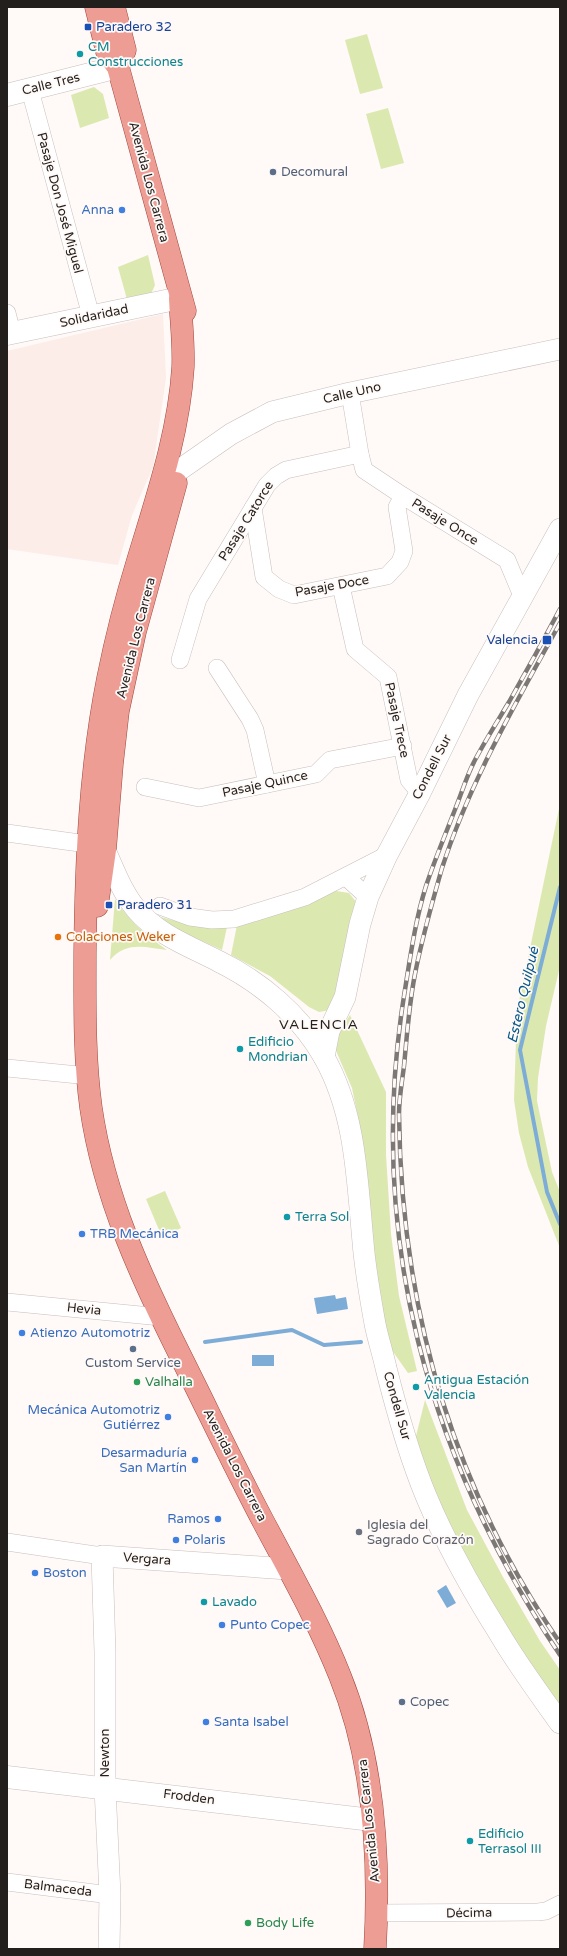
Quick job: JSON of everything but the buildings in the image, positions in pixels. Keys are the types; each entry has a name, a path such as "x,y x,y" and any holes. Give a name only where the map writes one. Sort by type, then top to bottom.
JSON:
{"main road":[{"name":"Avenida Los Carrera","path":"96,7 107,52 118,67 180,298 189,325 193,345 193,366 189,420 180,470 135,632 118,711 99,841 85,982 86,1042 92,1114 107,1182 136,1263 161,1317 320,1632 340,1676 349,1702 365,1763 372,1820 376,1913 375,1949"},
{"path":"114,7 125,50 118,67"},
{"name":"Calle Tres","path":"7,95 118,67"},
{"name":"Avenida Los Carrera","path":"99,841 97,746 108,677 125,606 162,482 181,389 183,365 180,298"},
{"name":"Solidaridad","path":"9,327 91,316 180,298"},
{"name":"Frodden","path":"7,1777 372,1820"}],"street":[{"name":"Pasaje Don José Miguel","path":"30,90 91,316"},
{"name":"Calle Uno","path":"162,482 231,434 272,412 350,393 560,349"},
{"path":"350,393 360,454"},
{"name":"Pasaje Once","path":"360,454 364,470 403,496 507,560 522,596"},
{"name":"Pasaje Catorce","path":"180,660 198,599 267,485 276,476 286,470 360,454"},
{"name":"Pasaje Doce","path":"253,508 264,577 279,589 294,595 387,576 400,562 404,551 397,507 403,496"},
{"name":"Condell Sur","path":"324,1057 329,1031 345,997 360,924 368,897 387,854 420,793 468,695 560,529"},
{"name":"Pasaje Trece","path":"341,586 355,649 388,677 409,780 420,793"},
{"path":"217,668 253,724 267,784"},
{"name":"Pasaje Quince","path":"145,787 199,798 316,774 330,760 403,746"},
{"path":"7,833 99,841 125,892 137,910 156,928 177,941 243,974 271,995 291,1013 318,1022 335,1017"},
{"path":"160,906 190,917 212,920 234,919 305,897 346,877 387,854"},
{"path":"346,877 368,897"},
{"name":"Condell Sur","path":"291,1013 314,1041 324,1057 344,1102 355,1156 365,1264 376,1327 400,1422 426,1496 482,1606 500,1636 560,1722"},
{"path":"7,1068 89,1076"},
{"name":"Hevia","path":"7,1302 161,1317"},
{"name":"Vergara","path":"7,1542 102,1556 288,1569"},
{"name":"Newton","path":"102,1556 105,1652 105,1788 110,1895 109,1949"},
{"name":"Balmaceda","path":"7,1882 110,1895"},
{"name":"Décima","path":"376,1913 538,1912 546,1911 560,1904"}],"shaded area":[{"path":"163,314 166,378 153,467 132,515 118,565 7,549 7,351"}],"green space":[{"path":"367,34 383,88 360,94 345,40"},
{"path":"94,87 103,94 109,118 80,128 71,95"},
{"path":"388,108 404,163 381,169 366,114"},
{"path":"148,255 155,285 151,294 128,303 118,267"},
{"path":"560,804 560,966 546,1026 538,1078 537,1101 552,1172 560,1192 560,1248 528,1167 519,1133 514,1100 517,1011"},
{"path":"336,891 349,893 357,903 338,993 330,1010 319,1012 309,1007 270,976 231,955 237,925 288,911"},
{"path":"115,899 138,927 167,950 144,947 129,948 116,954 110,960"},
{"path":"157,916 186,924 227,927 222,950 180,931"},
{"path":"350,1015 386,1092 386,1155 391,1234 399,1296 417,1371 408,1373 389,1346 380,1313 363,1170 360,1127 352,1088 334,1046 339,1032"},
{"path":"165,1191 181,1228 162,1237 146,1199"},
{"path":"425,1400 467,1510 540,1641 560,1670 560,1711 476,1583 414,1444"}],"water":[{"path":"335,1295 336,1299 346,1297 348,1309 317,1314 314,1298"},
{"path":"252,1355 274,1355 274,1366 252,1366"},
{"path":"446,1585 456,1603 447,1608 437,1591"}],"waterway":[{"name":"Estero Quilpué","path":"560,887 520,1050 547,1192 560,1224"},
{"path":"205,1342 292,1330 324,1345 361,1342"}],"railway":[{"path":"560,609 472,766 426,886 416,926 404,996 394,1085 394,1172 402,1257 418,1340 442,1422 474,1502 514,1579 560,1655"},
{"path":"560,623 480,773 453,836 442,868 424,934 413,985 399,1114 402,1185 410,1255 422,1324 439,1391 462,1456 489,1520 522,1582 560,1643"}],"place":[{"name":"Paradero 32","path":"88,27"},
{"name":"CM Construcciones","path":"80,54"},
{"name":"Decomural","path":"273,172"},
{"name":"Anna","path":"122,210"},
{"name":"Valencia","path":"547,640"},
{"name":"Paradero 31","path":"109,905"},
{"name":"Colaciones Weker","path":"58,937"},
{"name":"Edificio Mondrian","path":"240,1049"},
{"name":"Terra Sol","path":"287,1217"},
{"name":"TRB Mecánica","path":"82,1234"},
{"name":"Atienzo Automotriz","path":"22,1333"},
{"name":"Custom Service","path":"133,1349"},
{"name":"Valhalla","path":"137,1382"},
{"name":"Antigua Estación Valencia","path":"416,1387"},
{"name":"Mecánica Automotriz Gutiérrez","path":"168,1417"},
{"name":"Desarmaduría San Martín","path":"195,1460"},
{"name":"Ramos","path":"218,1519"},
{"name":"Iglesia del Sagrado Corazón","path":"359,1532"},
{"name":"Polaris","path":"176,1540"},
{"name":"Boston","path":"35,1573"},
{"name":"Lavado","path":"204,1602"},
{"name":"Punto Copec","path":"222,1625"},
{"name":"Copec","path":"402,1702"},
{"name":"Santa Isabel","path":"206,1722"},
{"name":"Edificio Terrasol III","path":"470,1841"},
{"name":"Body Life","path":"248,1923"}],"district":[{"name":"VALENCIA","path":"319,1024"}]}
